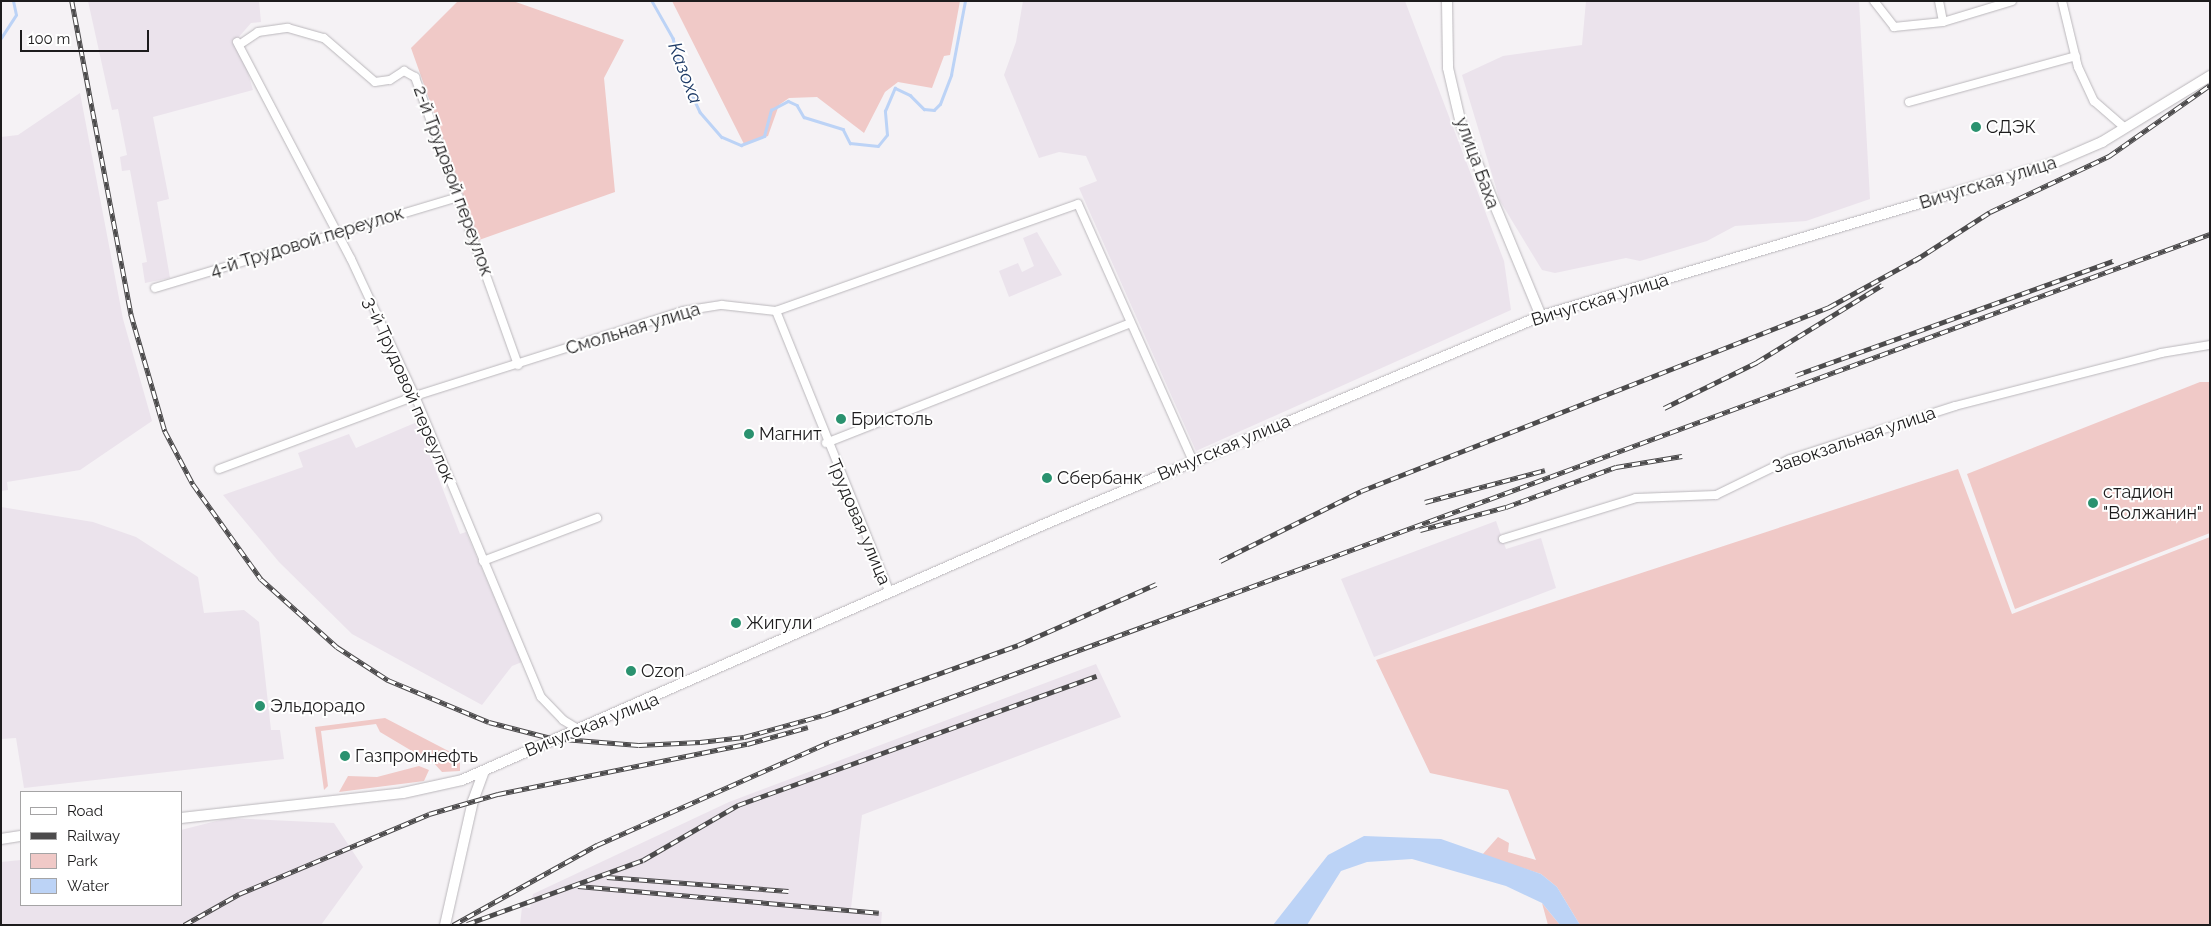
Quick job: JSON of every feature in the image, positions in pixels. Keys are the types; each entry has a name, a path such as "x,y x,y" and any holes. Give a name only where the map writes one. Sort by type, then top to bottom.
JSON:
{"main road":[{"name":"улица Баха","path":"1447,1 1448,68 1461,124 1541,316"},
{"name":"Вичугская улица","path":"182,818 430,790 484,771 551,738 582,732 890,593 1193,461 1541,316 2051,164 2124,127 2209,75"},
{"path":"445,925 473,801 484,771"},
{"path":"1,839 20,836"}],"street":[{"path":"1874,1 1894,27 1943,22 2012,1"},
{"path":"1939,1 1943,22"},
{"path":"2062,1 2076,56 2094,101 2124,127"},
{"name":"2-й Трудовой переулок","path":"238,43 258,32 288,28 324,38 375,82 410,72 459,197 518,365"},
{"name":"3-й Трудовой переулок","path":"238,43 337,234 415,396 542,697 563,720 582,732"},
{"path":"1910,102 2076,56"},
{"name":"4-й Трудовой переулок","path":"154,288 459,197"},
{"name":"Смольная улица","path":"219,469 415,396 705,306 776,310 1078,204 1130,323"},
{"name":"Трудовая улица","path":"776,310 826,443 890,593"},
{"path":"826,443 1130,323 1193,461"},
{"name":"Завокзальная улица","path":"1503,539 1636,498 1716,495 1790,459 1955,406 2161,353 2210,345"},
{"path":"483,561 597,518"}],"shaded area":[{"path":"88,1 259,1 261,22 251,23 238,38 253,90 153,117 169,199 157,202 170,278 145,283 142,263 147,262 130,170 122,171 120,157 127,155 118,109 112,110"},
{"path":"1023,1 1405,1 1504,261 1511,310 1196,451 1079,188 1097,181 1086,156 1059,152 1039,158 1004,75 1016,42"},
{"path":"1586,1 1859,1 1870,199 1806,221 1735,226 1707,241 1640,261 1626,258 1555,273 1542,270 1500,201 1462,75 1503,56 1582,45"},
{"path":"80,93 123,319 152,421 80,470 7,482 8,490 1,491 1,137 18,135"},
{"path":"1037,232 1062,275 1009,297 999,271 1018,263 1022,272 1034,266 1023,238"},
{"path":"417,422 460,534 466,532 522,662 512,666 482,705 352,634 279,562 223,495 303,467 298,453 349,434 356,448"},
{"path":"1,507 93,522 136,537 198,577 204,613 244,610 259,622 271,730 280,730 284,759 24,788 16,738 1,739"},
{"path":"1496,521 1506,549 1541,538 1556,588 1374,657 1341,579"},
{"path":"1096,664 1121,717 862,815 851,908 882,912 881,925 520,925 522,907 530,908 533,894 729,802"},
{"path":"228,818 334,823 363,867 321,925 1,925 1,862 20,860 20,906 182,906 182,830"}],"green space":[{"path":"458,1 513,1 624,40 604,78 615,192 479,240 411,48"},
{"path":"672,1 960,1 950,55 944,56 932,88 898,82 885,92 864,133 817,97 789,98 779,105 768,136 744,144"},
{"name":"стадион \"Волжанин\"","path":"2200,382 2210,382 2210,533 2015,609 1967,474"},
{"path":"1958,469 2012,614 2210,537 2210,925 1580,925 1557,887 1541,874 1482,855 1498,837 1509,843 1508,852 1536,860 1508,790 1430,773 1376,660"},
{"path":"385,718 460,757 460,771 442,772 432,761 433,755 425,751 422,757 380,732 376,724 321,731 328,786 324,790 315,727"},
{"path":"419,766 429,770 424,781 339,792 348,776 377,777"},
{"path":"1542,903 1560,925 1548,925"}],"water":[{"path":"1364,836 1441,839 1541,874 1557,887 1580,925 1560,925 1542,903 1506,886 1412,859 1367,862 1341,871 1307,925 1273,925 1328,855"}],"waterway":[{"name":"Казоха","path":"1,38 16,15 13,1"},
{"name":"Казоха","path":"652,1 673,38 682,73 700,112 722,137 741,145 764,136 771,110 788,101 797,105 804,117 843,129 850,143 878,146 887,135 885,111 895,88 910,95 924,109 934,110 940,104 951,75 965,1"}],"railway":[{"path":"72,1 131,314 165,431 193,484 261,579 337,647 388,680 489,722 551,738 639,745 700,742 744,737 824,715 1018,645 1156,584"},
{"path":"1914,261 1990,212 2109,156 2210,85"},
{"path":"453,925 597,845 829,742 2210,234"},
{"path":"1220,561 1361,491 1829,307 1920,257"},
{"path":"1796,375 2113,261"},
{"path":"1664,408 1757,362 1882,285"},
{"path":"1420,530 1506,507 1616,467 1682,456"},
{"path":"1425,502 1545,470"},
{"path":"467,924 643,860 738,805 1097,676"},
{"path":"184,925 239,894 429,814 498,794 747,744 808,727"},
{"path":"607,877 788,891"},
{"path":"578,886 879,913"}],"place":[{"name":"СДЭК","path":"1976,127"},
{"name":"Бристоль","path":"841,419"},
{"name":"Магнит","path":"749,434"},
{"name":"Сбербанк","path":"1047,478"},
{"name":"стадион \"Волжанин\"","path":"2093,503"},
{"name":"Жигули","path":"736,623"},
{"name":"Ozon","path":"631,671"},
{"name":"Эльдорадо","path":"260,706"},
{"name":"Газпромнефть","path":"345,756"}]}
